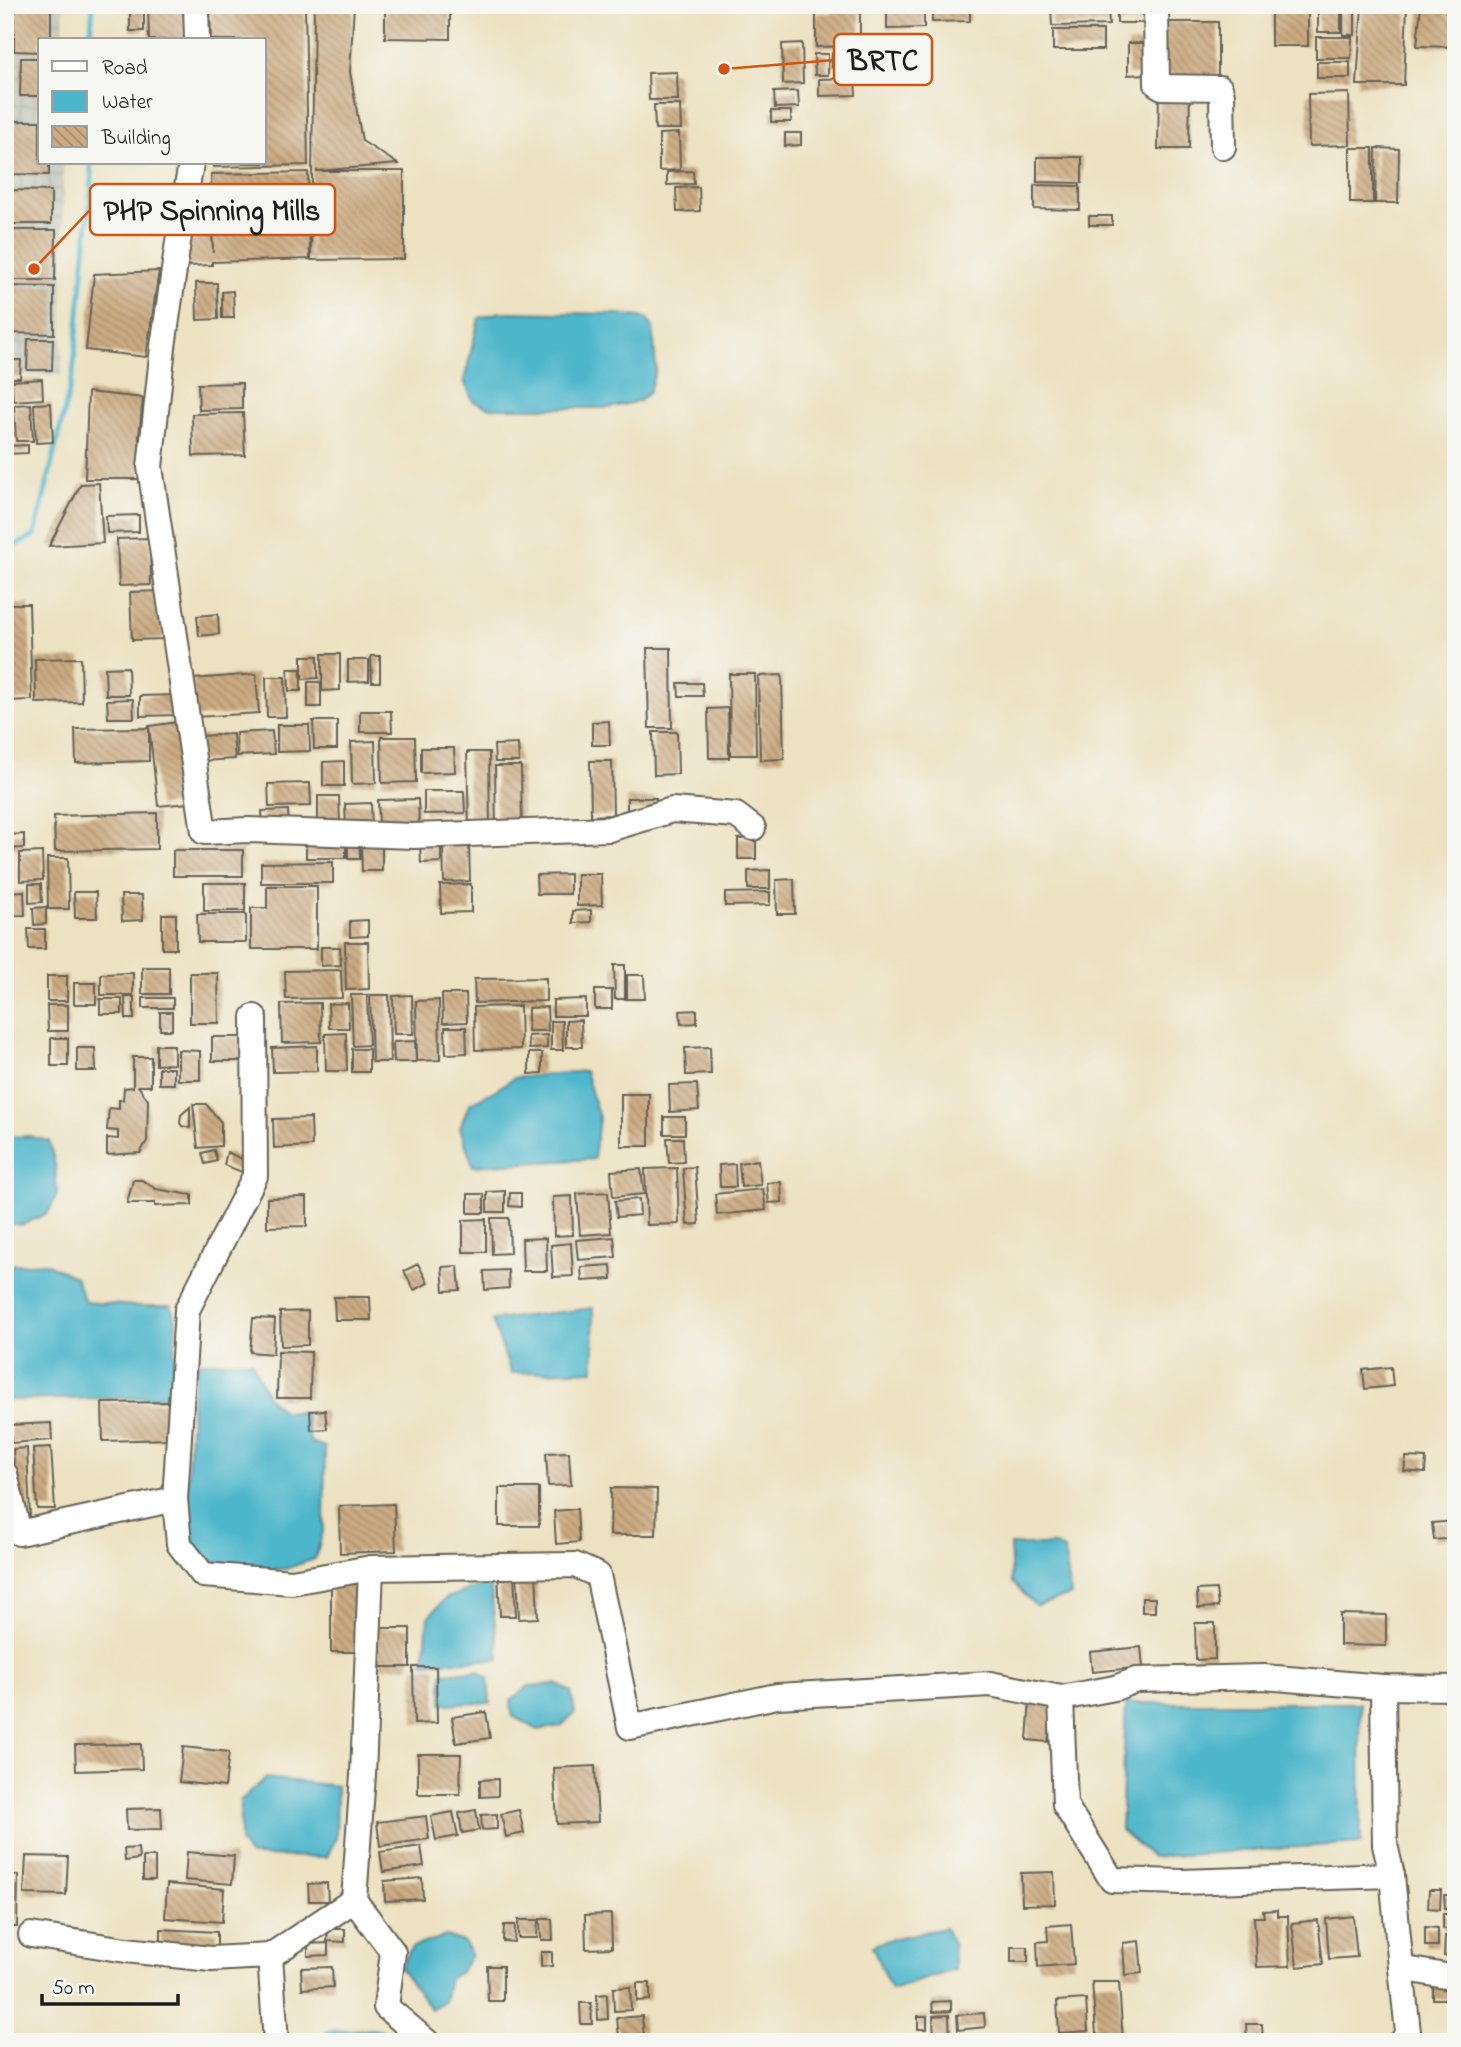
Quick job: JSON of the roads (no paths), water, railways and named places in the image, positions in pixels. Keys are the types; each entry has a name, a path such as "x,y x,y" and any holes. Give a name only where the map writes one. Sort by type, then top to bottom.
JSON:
{"street":[{"path":"196,5 198,38"},
{"path":"1156,5 1157,84 1162,87 1220,88 1223,147"},
{"path":"191,164 178,235 149,467 204,832 248,830 413,836 608,829 671,810 736,815 753,828"},
{"path":"254,1017 255,1175 187,1310 175,1499 179,1544 203,1575 292,1582 371,1568 575,1565 598,1575 630,1727 777,1696 990,1685 1061,1698 1115,1688 1136,1680 1264,1677 1383,1687 1456,1688"},
{"path":"5,1474 19,1534 175,1499"},
{"path":"371,1568 363,1776 354,1900 393,1952 386,2007 426,2042"},
{"path":"1383,1687 1385,1845 1392,1875 1408,2032 1402,2042"},
{"path":"1061,1698 1065,1805 1112,1880 1182,1882 1392,1875"},
{"path":"31,1935 126,1950 211,1959 270,1956 354,1900"},
{"path":"270,1956 276,2042"},
{"path":"1401,1968 1456,1978"}],"water":[{"path":"500,312 618,314 646,318 653,327 656,369 649,392 639,401 609,408 490,408 473,401 464,381 479,318"},
{"path":"585,1071 599,1118 594,1159 473,1166 460,1128 469,1104 514,1078"},
{"path":"29,1136 49,1141 55,1164 57,1195 48,1213 22,1225 5,1223 5,1137"},
{"path":"45,1263 75,1277 85,1302 171,1306 176,1320 172,1397 5,1400 5,1265"},
{"path":"593,1308 594,1370 511,1373 492,1320"},
{"path":"252,1361 267,1396 282,1411 305,1413 310,1442 325,1447 324,1528 315,1559 285,1569 243,1568 212,1562 194,1543 186,1510 192,1395 199,1362"},
{"path":"1010,1545 1055,1545 1064,1550 1071,1595 1036,1606 1012,1582"},
{"path":"490,1582 499,1659 424,1663 428,1617 446,1598"},
{"path":"477,1671 488,1677 490,1703 442,1704 442,1673"},
{"path":"557,1684 571,1692 575,1713 561,1726 538,1730 512,1716 511,1700 529,1686"},
{"path":"1126,1703 1360,1703 1361,1843 1152,1857 1121,1830"},
{"path":"266,1778 337,1786 336,1838 327,1857 250,1856 240,1842 240,1801"},
{"path":"945,1928 954,1946 954,1970 891,1990 872,1946 890,1939"},
{"path":"446,1936 464,1942 471,1955 461,1971 449,1979 444,2001 431,2009 400,1968 412,1947"},
{"path":"373,2029 408,2036 413,2042 316,2042 328,2031"}],"waterway":[{"path":"90,38 93,5"},
{"path":"5,551 35,535 73,374 92,180 90,164"}],"place":[{"name":"BRTC","path":"724,69"},
{"name":"PHP Spinning Mills","path":"34,269"}]}
